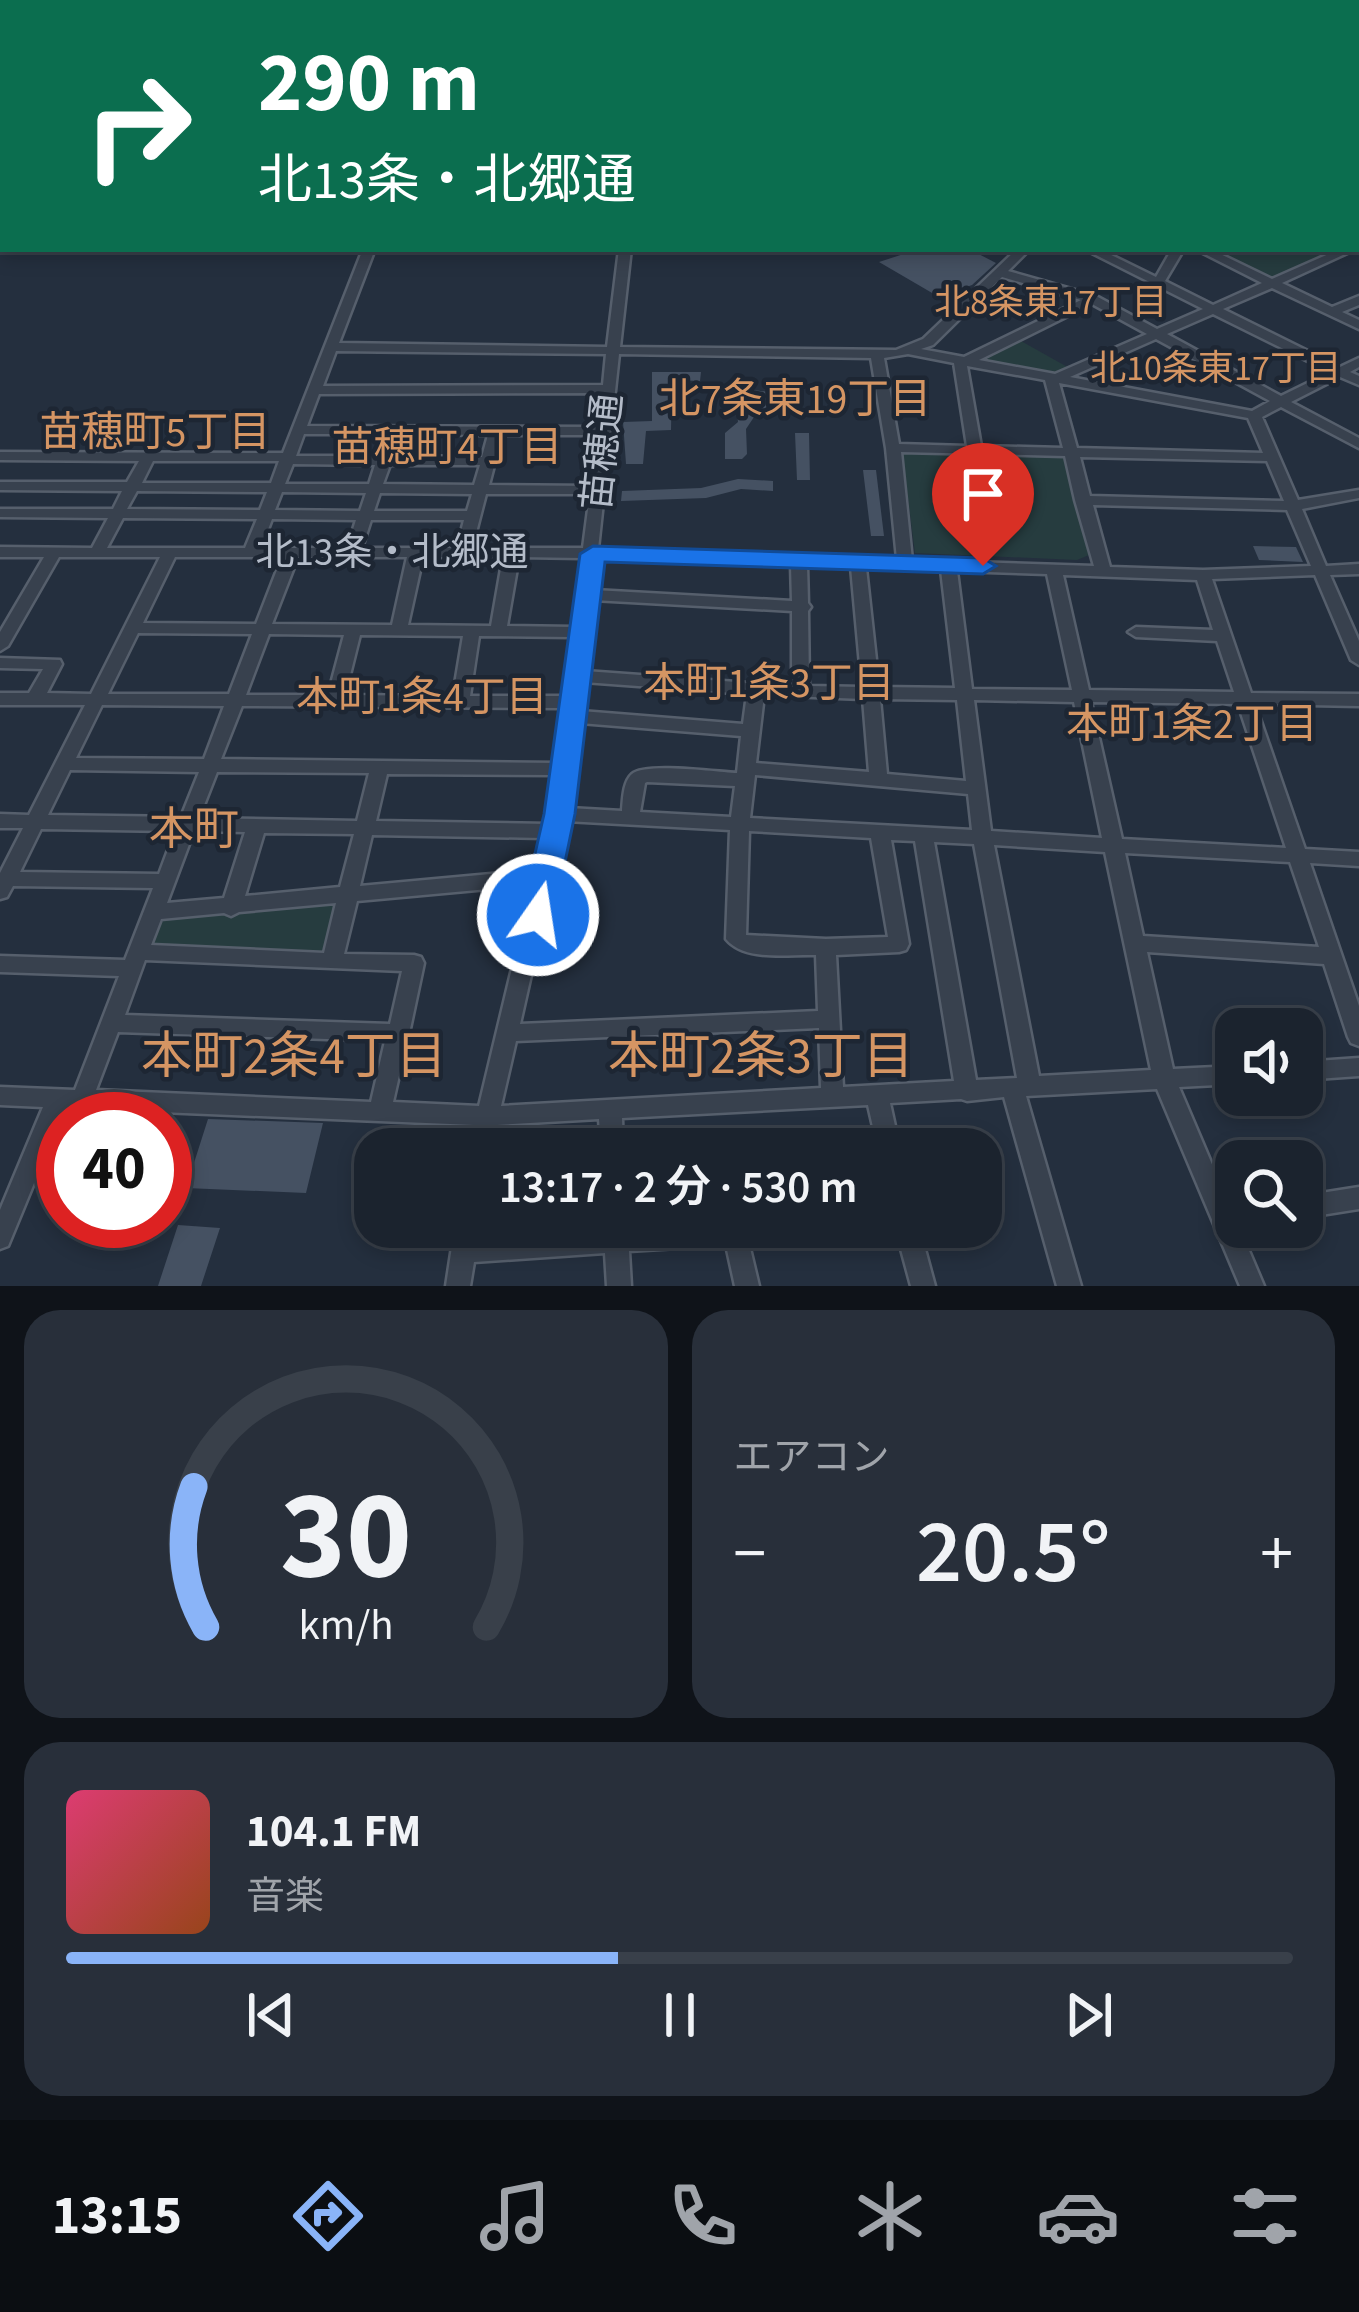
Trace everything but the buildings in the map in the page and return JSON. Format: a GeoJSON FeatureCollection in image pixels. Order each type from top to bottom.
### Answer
{"type":"FeatureCollection","features":[{"type":"Feature","properties":{"kind":"street"},"geometry":{"type":"LineString","coordinates":[[251,553],[368,252]]}},
{"type":"Feature","properties":{"kind":"street","name":"苗穂通"},"geometry":{"type":"LineString","coordinates":[[485,1128],[558,822],[593,554],[625,252]]}},
{"type":"Feature","properties":{"kind":"street"},"geometry":{"type":"LineString","coordinates":[[332,347],[877,356],[928,343],[1021,252]]}},
{"type":"Feature","properties":{"kind":"street"},"geometry":{"type":"LineString","coordinates":[[1099,252],[1359,381]]}},
{"type":"Feature","properties":{"kind":"street"},"geometry":{"type":"LineString","coordinates":[[1122,260],[1140,252]]}},
{"type":"Feature","properties":{"kind":"street"},"geometry":{"type":"LineString","coordinates":[[1160,279],[1176,252]]}},
{"type":"Feature","properties":{"kind":"street"},"geometry":{"type":"LineString","coordinates":[[1207,252],[1359,325]]}},
{"type":"Feature","properties":{"kind":"street"},"geometry":{"type":"LineString","coordinates":[[1052,380],[1343,252]]}},
{"type":"Feature","properties":{"kind":"street"},"geometry":{"type":"LineString","coordinates":[[1003,273],[1092,299],[1359,444]]}},
{"type":"Feature","properties":{"kind":"street"},"geometry":{"type":"LineString","coordinates":[[959,364],[1092,299]]}},
{"type":"Feature","properties":{"kind":"street"},"geometry":{"type":"LineString","coordinates":[[1333,312],[1359,300]]}},
{"type":"Feature","properties":{"kind":"street"},"geometry":{"type":"LineString","coordinates":[[910,351],[959,364],[1254,415],[1359,362]]}},
{"type":"Feature","properties":{"kind":"street"},"geometry":{"type":"LineString","coordinates":[[877,356],[893,448],[904,562]]}},
{"type":"Feature","properties":{"kind":"street"},"geometry":{"type":"LineString","coordinates":[[959,364],[975,450]]}},
{"type":"Feature","properties":{"kind":"street"},"geometry":{"type":"LineString","coordinates":[[1052,380],[1103,570]]}},
{"type":"Feature","properties":{"kind":"street"},"geometry":{"type":"LineString","coordinates":[[316,391],[608,389]]}},
{"type":"Feature","properties":{"kind":"street"},"geometry":{"type":"LineString","coordinates":[[1254,415],[1358,657]]}},
{"type":"Feature","properties":{"kind":"street"},"geometry":{"type":"LineString","coordinates":[[301,430],[604,431]]}},
{"type":"Feature","properties":{"kind":"street"},"geometry":{"type":"LineString","coordinates":[[353,552],[394,431]]}},
{"type":"Feature","properties":{"kind":"street"},"geometry":{"type":"LineString","coordinates":[[463,553],[496,431]]}},
{"type":"Feature","properties":{"kind":"street"},"geometry":{"type":"LineString","coordinates":[[893,448],[1273,457]]}},
{"type":"Feature","properties":{"kind":"street"},"geometry":{"type":"LineString","coordinates":[[0,456],[488,461]]}},
{"type":"Feature","properties":{"kind":"street"},"geometry":{"type":"LineString","coordinates":[[97,552],[148,457]]}},
{"type":"Feature","properties":{"kind":"street"},"geometry":{"type":"LineString","coordinates":[[0,486],[598,490]]}},
{"type":"Feature","properties":{"kind":"street"},"geometry":{"type":"LineString","coordinates":[[1082,500],[1292,506],[1359,494]]}},
{"type":"Feature","properties":{"kind":"street"},"geometry":{"type":"LineString","coordinates":[[0,513],[472,516]]}},
{"type":"Feature","properties":{"kind":"street","name":"北13条・北郷通"},"geometry":{"type":"LineString","coordinates":[[0,552],[593,554],[1203,574],[1322,574],[1359,569]]}},
{"type":"Feature","properties":{"kind":"street"},"geometry":{"type":"LineString","coordinates":[[2,641],[54,552]]}},
{"type":"Feature","properties":{"kind":"street"},"geometry":{"type":"LineString","coordinates":[[165,881],[3,886],[170,552]]}},
{"type":"Feature","properties":{"kind":"street"},"geometry":{"type":"LineString","coordinates":[[74,1092],[112,1024],[292,552]]}},
{"type":"Feature","properties":{"kind":"street"},"geometry":{"type":"LineString","coordinates":[[399,631],[416,553]]}},
{"type":"Feature","properties":{"kind":"street"},"geometry":{"type":"LineString","coordinates":[[498,632],[512,553]]}},
{"type":"Feature","properties":{"kind":"street"},"geometry":{"type":"LineString","coordinates":[[799,560],[801,692]]}},
{"type":"Feature","properties":{"kind":"street"},"geometry":{"type":"LineString","coordinates":[[858,562],[879,780]]}},
{"type":"Feature","properties":{"kind":"street"},"geometry":{"type":"LineString","coordinates":[[948,565],[983,840],[1022,1088],[1069,1286]]}},
{"type":"Feature","properties":{"kind":"street"},"geometry":{"type":"LineString","coordinates":[[1054,568],[1164,1079],[1215,1187]]}},
{"type":"Feature","properties":{"kind":"street"},"geometry":{"type":"LineString","coordinates":[[1203,574],[1359,1037]]}},
{"type":"Feature","properties":{"kind":"street"},"geometry":{"type":"LineString","coordinates":[[588,595],[803,607]]}},
{"type":"Feature","properties":{"kind":"street"},"geometry":{"type":"LineString","coordinates":[[131,628],[583,632]]}},
{"type":"Feature","properties":{"kind":"street"},"geometry":{"type":"LineString","coordinates":[[335,701],[353,631]]}},
{"type":"Feature","properties":{"kind":"street"},"geometry":{"type":"LineString","coordinates":[[460,702],[472,632]]}},
{"type":"Feature","properties":{"kind":"street"},"geometry":{"type":"LineString","coordinates":[[1136,632],[1225,636]]}},
{"type":"Feature","properties":{"kind":"street"},"geometry":{"type":"LineString","coordinates":[[0,663],[54,664],[35,699]]}},
{"type":"Feature","properties":{"kind":"street"},"geometry":{"type":"LineString","coordinates":[[577,676],[801,692],[1359,700]]}},
{"type":"Feature","properties":{"kind":"street"},"geometry":{"type":"LineString","coordinates":[[756,687],[740,822],[736,939],[746,946],[899,944],[880,832]]}},
{"type":"Feature","properties":{"kind":"street"},"geometry":{"type":"LineString","coordinates":[[0,699],[460,702],[573,709],[752,731]]}},
{"type":"Feature","properties":{"kind":"street"},"geometry":{"type":"LineString","coordinates":[[64,764],[565,769]]}},
{"type":"Feature","properties":{"kind":"street"},"geometry":{"type":"LineString","coordinates":[[332,962],[380,767]]}},
{"type":"Feature","properties":{"kind":"street"},"geometry":{"type":"LineString","coordinates":[[631,816],[636,780],[644,775],[745,774],[977,788]]}},
{"type":"Feature","properties":{"kind":"street"},"geometry":{"type":"LineString","coordinates":[[0,820],[365,830],[631,816],[1359,859]]}},
{"type":"Feature","properties":{"kind":"street"},"geometry":{"type":"LineString","coordinates":[[231,908],[256,828]]}},
{"type":"Feature","properties":{"kind":"street"},"geometry":{"type":"LineString","coordinates":[[924,836],[967,1092]]}},
{"type":"Feature","properties":{"kind":"street"},"geometry":{"type":"LineString","coordinates":[[154,911],[348,898],[548,876]]}},
{"type":"Feature","properties":{"kind":"street"},"geometry":{"type":"LineString","coordinates":[[1136,943],[1332,956]]}},
{"type":"Feature","properties":{"kind":"street"},"geometry":{"type":"LineString","coordinates":[[826,947],[832,1096]]}},
{"type":"Feature","properties":{"kind":"street"},"geometry":{"type":"LineString","coordinates":[[0,964],[135,960],[414,963],[380,1112]]}},
{"type":"Feature","properties":{"kind":"street"},"geometry":{"type":"LineString","coordinates":[[508,1034],[829,1019]]}},
{"type":"Feature","properties":{"kind":"street"},"geometry":{"type":"LineString","coordinates":[[112,1024],[401,1033]]}},
{"type":"Feature","properties":{"kind":"street"},"geometry":{"type":"LineString","coordinates":[[1323,1070],[1359,1067]]}},
{"type":"Feature","properties":{"kind":"street"},"geometry":{"type":"LineString","coordinates":[[192,1104],[488,1116],[1215,1076]]}},
{"type":"Feature","properties":{"kind":"street"},"geometry":{"type":"LineString","coordinates":[[876,1094],[884,1128]]}},
{"type":"Feature","properties":{"kind":"street"},"geometry":{"type":"LineString","coordinates":[[0,1096],[36,1098]]}},
{"type":"Feature","properties":{"kind":"street"},"geometry":{"type":"LineString","coordinates":[[610,1108],[611,1128]]}},
{"type":"Feature","properties":{"kind":"street"},"geometry":{"type":"LineString","coordinates":[[0,1238],[36,1167]]}},
{"type":"Feature","properties":{"kind":"street"},"geometry":{"type":"LineString","coordinates":[[1323,1204],[1359,1198]]}},
{"type":"Feature","properties":{"kind":"street"},"geometry":{"type":"LineString","coordinates":[[458,1286],[464,1248]]}},
{"type":"Feature","properties":{"kind":"street"},"geometry":{"type":"LineString","coordinates":[[617,1248],[619,1286]]}},
{"type":"Feature","properties":{"kind":"street"},"geometry":{"type":"LineString","coordinates":[[738,1248],[747,1286]]}},
{"type":"Feature","properties":{"kind":"street"},"geometry":{"type":"LineString","coordinates":[[913,1248],[923,1286]]}},
{"type":"Feature","properties":{"kind":"street"},"geometry":{"type":"LineString","coordinates":[[1240,1248],[1252,1286]]}},
{"type":"Feature","properties":{"kind":"green space"},"geometry":{"type":"Polygon","coordinates":[[[1213,252],[1335,252],[1274,280],[1213,252]]]}},
{"type":"Feature","properties":{"kind":"green space"},"geometry":{"type":"Polygon","coordinates":[[[1021,341],[1071,369],[1054,376],[980,361],[1021,341]]]}},
{"type":"Feature","properties":{"kind":"green space"},"geometry":{"type":"Polygon","coordinates":[[[902,451],[1066,456],[1089,555],[1077,560],[915,553],[902,451]]]}},
{"type":"Feature","properties":{"kind":"green space"},"geometry":{"type":"Polygon","coordinates":[[[335,904],[327,955],[148,950],[163,917],[335,904]]]}},
{"type":"Feature","properties":{"kind":"district","name":"北8条東17丁目"},"geometry":{"type":"Point","coordinates":[1051,302]}},
{"type":"Feature","properties":{"kind":"district","name":"北10条東17丁目"},"geometry":{"type":"Point","coordinates":[1216,368]}},
{"type":"Feature","properties":{"kind":"district","name":"北7条東19丁目"},"geometry":{"type":"Point","coordinates":[795,400]}},
{"type":"Feature","properties":{"kind":"district","name":"苗穂町5丁目"},"geometry":{"type":"Point","coordinates":[155,433]}},
{"type":"Feature","properties":{"kind":"district","name":"苗穂町4丁目"},"geometry":{"type":"Point","coordinates":[447,448]}},
{"type":"Feature","properties":{"kind":"district","name":"本町1条3丁目"},"geometry":{"type":"Point","coordinates":[769,684]}},
{"type":"Feature","properties":{"kind":"district","name":"本町1条4丁目"},"geometry":{"type":"Point","coordinates":[422,698]}},
{"type":"Feature","properties":{"kind":"district","name":"本町1条2丁目"},"geometry":{"type":"Point","coordinates":[1192,725]}},
{"type":"Feature","properties":{"kind":"district","name":"本町"},"geometry":{"type":"Point","coordinates":[194,830]}},
{"type":"Feature","properties":{"kind":"district","name":"本町2条4丁目"},"geometry":{"type":"Point","coordinates":[294,1057]}},
{"type":"Feature","properties":{"kind":"district","name":"本町2条3丁目"},"geometry":{"type":"Point","coordinates":[761,1057]}},
{"type":"Feature","properties":{"kind":"route"},"geometry":{"type":"LineString","coordinates":[[538,915],[560,814],[593,554],[983,566]]}}]}
